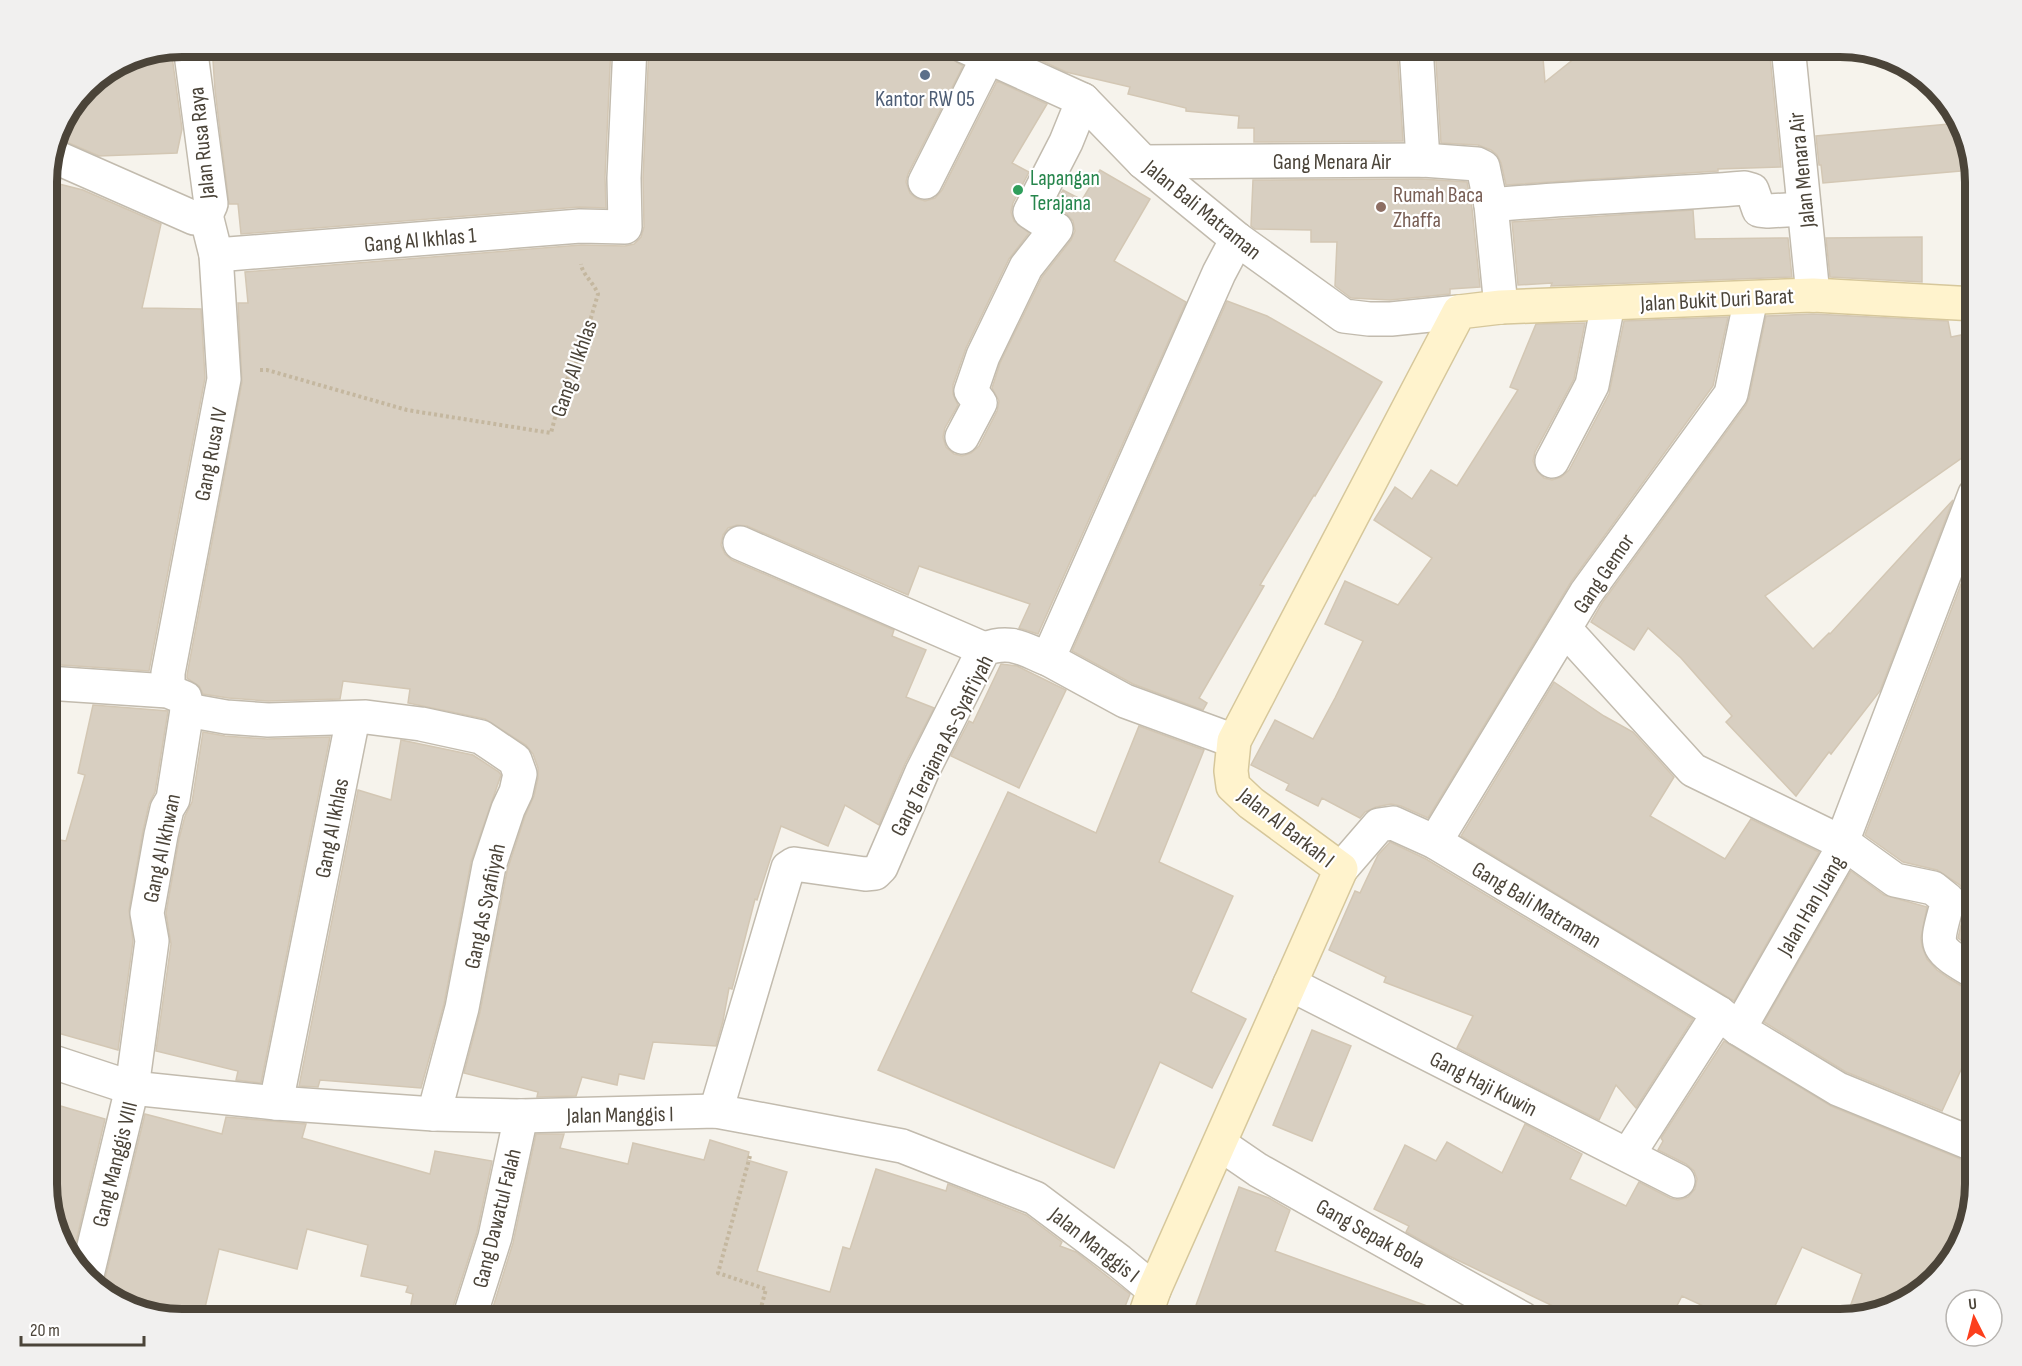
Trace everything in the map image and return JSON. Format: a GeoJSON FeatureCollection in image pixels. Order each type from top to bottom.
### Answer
{"type":"FeatureCollection","features":[{"type":"Feature","properties":{"kind":"street","name":"Jalan Rusa Raya"},"geometry":{"type":"LineString","coordinates":[[59,158],[194,218],[207,215],[211,204],[187,57]]}},
{"type":"Feature","properties":{"kind":"street","name":"Gang Al Ikhlas 1"},"geometry":{"type":"LineString","coordinates":[[216,255],[580,226],[626,227],[624,178],[630,57]]}},
{"type":"Feature","properties":{"kind":"street"},"geometry":{"type":"LineString","coordinates":[[925,182],[974,57]]}},
{"type":"Feature","properties":{"kind":"street","name":"Jalan Bali Matraman"},"geometry":{"type":"LineString","coordinates":[[987,57],[1083,100],[1143,162],[1237,239],[1344,316],[1391,319],[1460,312]]}},
{"type":"Feature","properties":{"kind":"street"},"geometry":{"type":"LineString","coordinates":[[1417,57],[1423,160]]}},
{"type":"Feature","properties":{"kind":"street","name":"Jalan Menara Air"},"geometry":{"type":"LineString","coordinates":[[1789,57],[1813,295]]}},
{"type":"Feature","properties":{"kind":"street"},"geometry":{"type":"LineString","coordinates":[[962,437],[980,403],[971,391],[983,356],[1026,267],[1056,229],[1030,212],[1066,142],[1083,100]]}},
{"type":"Feature","properties":{"kind":"street","name":"Gang Menara Air"},"geometry":{"type":"LineString","coordinates":[[1143,162],[1423,160],[1478,164],[1483,167],[1491,205],[1502,307]]}},
{"type":"Feature","properties":{"kind":"street"},"geometry":{"type":"LineString","coordinates":[[1491,205],[1745,188],[1752,190],[1759,210],[1804,209]]}},
{"type":"Feature","properties":{"kind":"street","name":"Gang Rusa IV"},"geometry":{"type":"LineString","coordinates":[[178,700],[168,673],[224,379],[216,255],[207,215]]}},
{"type":"Feature","properties":{"kind":"street"},"geometry":{"type":"LineString","coordinates":[[1048,659],[1219,273],[1237,239]]}},
{"type":"Feature","properties":{"kind":"street","name":"Jalan Bukit Duri Barat"},"geometry":{"type":"LineString","coordinates":[[1460,312],[1502,307],[1813,295],[1965,303]]}},
{"type":"Feature","properties":{"kind":"street","name":"Gang Gemor"},"geometry":{"type":"LineString","coordinates":[[1435,842],[1586,593],[1731,394],[1751,298]]}},
{"type":"Feature","properties":{"kind":"street"},"geometry":{"type":"LineString","coordinates":[[1552,461],[1592,385],[1608,304]]}},
{"type":"Feature","properties":{"kind":"street","name":"Jalan Al Barkah I"},"geometry":{"type":"LineString","coordinates":[[1149,1305],[1341,869],[1251,803],[1233,786],[1234,741],[1460,312]]}},
{"type":"Feature","properties":{"kind":"street","name":"Jalan Han Juang"},"geometry":{"type":"LineString","coordinates":[[1628,1155],[1729,1021],[1845,844],[1845,834],[1965,523]]}},
{"type":"Feature","properties":{"kind":"street"},"geometry":{"type":"LineString","coordinates":[[740,543],[984,649]]}},
{"type":"Feature","properties":{"kind":"street"},"geometry":{"type":"LineString","coordinates":[[1565,630],[1693,770],[1845,844],[1896,880],[1934,888],[1948,900],[1938,940],[1941,949],[1965,965]]}},
{"type":"Feature","properties":{"kind":"street","name":"Gang Terajana As-Syafi'iyah"},"geometry":{"type":"LineString","coordinates":[[716,1111],[788,868],[794,864],[865,874],[875,873],[881,867],[922,772],[984,649],[1008,643],[1048,659],[1125,701],[1234,741]]}},
{"type":"Feature","properties":{"kind":"street"},"geometry":{"type":"LineString","coordinates":[[57,684],[178,700],[226,717],[268,720],[353,718]]}},
{"type":"Feature","properties":{"kind":"street","name":"Gang Al Ikhwan"},"geometry":{"type":"LineString","coordinates":[[132,1088],[152,941],[147,913],[161,835],[167,809],[173,799],[178,700]]}},
{"type":"Feature","properties":{"kind":"street","name":"Gang As Syafiiyah"},"geometry":{"type":"LineString","coordinates":[[353,718],[366,717],[421,724],[481,737],[515,760],[520,774],[516,792],[508,808],[489,866],[462,1008],[434,1114]]}},
{"type":"Feature","properties":{"kind":"street","name":"Gang Al Ikhlas"},"geometry":{"type":"LineString","coordinates":[[276,1103],[353,718]]}},
{"type":"Feature","properties":{"kind":"street","name":"Gang Bali Matraman"},"geometry":{"type":"LineString","coordinates":[[1341,869],[1379,825],[1393,823],[1435,842],[1729,1021]]}},
{"type":"Feature","properties":{"kind":"street","name":"Gang Haji Kuwin"},"geometry":{"type":"LineString","coordinates":[[1290,984],[1678,1181]]}},
{"type":"Feature","properties":{"kind":"street"},"geometry":{"type":"LineString","coordinates":[[1729,1021],[1838,1089],[1965,1141]]}},
{"type":"Feature","properties":{"kind":"street","name":"Jalan Manggis I"},"geometry":{"type":"LineString","coordinates":[[57,1063],[132,1088],[276,1103],[434,1114],[521,1116],[716,1111],[902,1146],[1035,1198],[1119,1260],[1149,1305]]}},
{"type":"Feature","properties":{"kind":"street","name":"Gang Manggis VIII"},"geometry":{"type":"LineString","coordinates":[[89,1267],[132,1088]]}},
{"type":"Feature","properties":{"kind":"street","name":"Gang Dawatul Falah"},"geometry":{"type":"LineString","coordinates":[[472,1309],[495,1237],[521,1116]]}},
{"type":"Feature","properties":{"kind":"street","name":"Gang Sepak Bola"},"geometry":{"type":"LineString","coordinates":[[1220,1143],[1258,1170],[1504,1309]]}},
{"type":"Feature","properties":{"kind":"path","name":"Gang Al Ikhlas"},"geometry":{"type":"LineString","coordinates":[[223,370],[267,370],[407,410],[551,433],[563,387],[580,355],[598,294],[595,285],[581,269],[580,226]]}},
{"type":"Feature","properties":{"kind":"path"},"geometry":{"type":"LineString","coordinates":[[760,1120],[718,1273],[766,1289],[761,1309]]}},
{"type":"Feature","properties":{"kind":"building"},"geometry":{"type":"Polygon","coordinates":[[[172,57],[182,129],[177,153],[99,156],[64,141],[78,113],[94,94],[113,78],[142,64],[172,57]]]}},
{"type":"Feature","properties":{"kind":"building"},"geometry":{"type":"Polygon","coordinates":[[[213,57],[610,57],[605,177],[606,208],[579,207],[241,234],[238,204],[229,204],[213,57]]]}},
{"type":"Feature","properties":{"kind":"building"},"geometry":{"type":"Polygon","coordinates":[[[648,57],[949,57],[963,66],[906,182],[910,193],[925,201],[935,198],[942,190],[997,81],[1047,104],[1012,163],[1029,172],[1013,203],[1011,212],[1014,221],[1029,233],[1009,259],[966,348],[953,385],[953,394],[958,405],[945,428],[943,437],[946,447],[954,454],[962,456],[971,453],[979,446],[997,411],[999,401],[992,388],[1000,363],[1042,277],[1071,240],[1075,231],[1073,221],[1066,213],[1054,206],[1063,190],[1082,200],[1100,170],[1150,199],[1114,261],[1186,302],[1038,634],[1019,628],[1030,604],[919,566],[908,595],[747,526],[737,525],[728,528],[723,535],[721,545],[725,554],[732,560],[894,630],[892,636],[926,650],[906,697],[934,708],[905,764],[879,825],[845,805],[828,846],[781,826],[757,900],[755,899],[732,989],[729,988],[716,1046],[653,1042],[644,1079],[619,1074],[617,1085],[582,1077],[576,1096],[537,1097],[538,1092],[464,1073],[480,1012],[507,871],[534,796],[538,778],[538,768],[533,754],[526,745],[485,719],[408,703],[410,689],[343,681],[340,699],[268,701],[203,694],[199,686],[187,678],[187,675],[242,382],[238,303],[248,303],[245,272],[581,245],[625,246],[634,244],[641,237],[644,227],[643,178],[648,57]]]}},
{"type":"Feature","properties":{"kind":"building"},"geometry":{"type":"Polygon","coordinates":[[[1034,57],[1398,57],[1403,141],[1254,142],[1254,128],[1238,128],[1239,116],[1186,111],[1186,108],[1128,94],[1130,87],[1066,72],[1034,57]]]}},
{"type":"Feature","properties":{"kind":"building"},"geometry":{"type":"Polygon","coordinates":[[[1436,57],[1543,57],[1545,82],[1576,57],[1770,57],[1781,167],[1718,169],[1718,171],[1506,185],[1501,163],[1491,150],[1478,145],[1441,143],[1436,57]]]}},
{"type":"Feature","properties":{"kind":"building"},"geometry":{"type":"Polygon","coordinates":[[[1950,124],[1961,150],[1964,171],[1823,183],[1816,136],[1950,124]]]}},
{"type":"Feature","properties":{"kind":"building"},"geometry":{"type":"Polygon","coordinates":[[[1422,179],[1467,182],[1480,287],[1450,289],[1450,294],[1390,300],[1351,298],[1335,286],[1337,242],[1311,242],[1311,230],[1255,229],[1251,226],[1253,180],[1422,179]]]}},
{"type":"Feature","properties":{"kind":"building"},"geometry":{"type":"Polygon","coordinates":[[[57,184],[83,190],[161,224],[142,308],[201,309],[205,378],[149,671],[57,665],[57,184]]]}},
{"type":"Feature","properties":{"kind":"building"},"geometry":{"type":"Polygon","coordinates":[[[1693,210],[1695,239],[1788,238],[1792,277],[1551,286],[1552,283],[1518,285],[1512,222],[1693,210]]]}},
{"type":"Feature","properties":{"kind":"building"},"geometry":{"type":"Polygon","coordinates":[[[1922,237],[1922,282],[1830,277],[1826,238],[1922,237]]]}},
{"type":"Feature","properties":{"kind":"building"},"geometry":{"type":"Polygon","coordinates":[[[1227,301],[1267,316],[1382,382],[1260,585],[1264,586],[1199,698],[1207,703],[1203,710],[1133,684],[1072,651],[1227,301]]]}},
{"type":"Feature","properties":{"kind":"building"},"geometry":{"type":"Polygon","coordinates":[[[1813,314],[1948,321],[1951,337],[1965,334],[1965,456],[1765,596],[1813,649],[1830,634],[1953,500],[1880,691],[1796,796],[1726,722],[1732,716],[1681,658],[1648,628],[1634,650],[1591,622],[1602,603],[1746,405],[1766,316],[1813,314]]]}},
{"type":"Feature","properties":{"kind":"building"},"geometry":{"type":"Polygon","coordinates":[[[1728,317],[1713,386],[1571,582],[1428,818],[1391,804],[1376,807],[1365,812],[1360,818],[1322,798],[1318,806],[1286,790],[1289,784],[1251,765],[1275,720],[1313,739],[1335,698],[1363,641],[1325,624],[1345,581],[1398,605],[1432,558],[1374,520],[1395,487],[1412,499],[1431,470],[1457,486],[1518,390],[1510,387],[1536,324],[1585,323],[1574,379],[1535,452],[1533,461],[1537,471],[1544,478],[1552,480],[1561,477],[1569,470],[1609,394],[1624,321],[1728,317]]]}},
{"type":"Feature","properties":{"kind":"building"},"geometry":{"type":"Polygon","coordinates":[[[1965,574],[1965,892],[1960,885],[1937,870],[1903,862],[1865,835],[1965,574]]]}},
{"type":"Feature","properties":{"kind":"building"},"geometry":{"type":"Polygon","coordinates":[[[1001,664],[1017,666],[1066,690],[1019,788],[951,756],[969,721],[973,723],[1001,664]]]}},
{"type":"Feature","properties":{"kind":"building"},"geometry":{"type":"Polygon","coordinates":[[[1554,682],[1604,716],[1633,732],[1674,777],[1650,816],[1725,859],[1751,819],[1819,852],[1734,1001],[1461,836],[1554,682]]]}},
{"type":"Feature","properties":{"kind":"building"},"geometry":{"type":"Polygon","coordinates":[[[93,705],[168,711],[155,792],[149,804],[143,831],[129,910],[133,941],[118,1050],[57,1033],[57,840],[66,841],[85,775],[78,773],[93,705]]]}},
{"type":"Feature","properties":{"kind":"building"},"geometry":{"type":"Polygon","coordinates":[[[1139,726],[1204,750],[1159,862],[1233,896],[1191,992],[1246,1019],[1212,1088],[1160,1062],[1114,1168],[878,1070],[1008,792],[1096,833],[1139,726]]]}},
{"type":"Feature","properties":{"kind":"building"},"geometry":{"type":"Polygon","coordinates":[[[203,732],[267,739],[330,737],[261,1083],[236,1080],[238,1071],[156,1051],[171,944],[166,913],[179,839],[185,816],[192,802],[203,732]]]}},
{"type":"Feature","properties":{"kind":"building"},"geometry":{"type":"Polygon","coordinates":[[[401,740],[473,755],[501,775],[471,862],[444,1004],[421,1088],[320,1080],[318,1087],[299,1086],[358,790],[391,800],[401,740]]]}},
{"type":"Feature","properties":{"kind":"building"},"geometry":{"type":"Polygon","coordinates":[[[1390,842],[1426,859],[1693,1019],[1636,1108],[1616,1085],[1599,1120],[1457,1048],[1473,1016],[1384,982],[1386,977],[1329,950],[1355,891],[1360,893],[1378,855],[1390,842]]]}},
{"type":"Feature","properties":{"kind":"building"},"geometry":{"type":"Polygon","coordinates":[[[1851,871],[1884,895],[1927,907],[1921,938],[1927,959],[1937,970],[1965,988],[1965,1061],[1942,1111],[1846,1072],[1764,1022],[1851,871]]]}},
{"type":"Feature","properties":{"kind":"building"},"geometry":{"type":"Polygon","coordinates":[[[1965,908],[1965,943],[1958,938],[1965,908]]]}},
{"type":"Feature","properties":{"kind":"building"},"geometry":{"type":"Polygon","coordinates":[[[1312,1030],[1351,1046],[1312,1141],[1273,1125],[1312,1030]]]}},
{"type":"Feature","properties":{"kind":"building"},"geometry":{"type":"Polygon","coordinates":[[[1724,1041],[1831,1106],[1965,1161],[1964,1200],[1961,1216],[1944,1253],[1928,1272],[1902,1292],[1872,1305],[1849,1308],[1862,1274],[1802,1247],[1774,1309],[1710,1309],[1682,1296],[1675,1309],[1559,1309],[1449,1256],[1406,1232],[1409,1226],[1374,1209],[1405,1145],[1436,1161],[1447,1142],[1502,1173],[1525,1124],[1582,1154],[1570,1179],[1626,1206],[1639,1182],[1670,1198],[1678,1200],[1688,1197],[1695,1189],[1697,1179],[1694,1171],[1686,1164],[1658,1150],[1663,1141],[1661,1138],[1724,1041]]]}},
{"type":"Feature","properties":{"kind":"building"},"geometry":{"type":"Polygon","coordinates":[[[57,1105],[105,1119],[75,1247],[61,1216],[57,1192],[57,1105]]]}},
{"type":"Feature","properties":{"kind":"building"},"geometry":{"type":"Polygon","coordinates":[[[145,1114],[222,1134],[226,1117],[306,1124],[302,1138],[430,1174],[435,1151],[492,1161],[477,1232],[452,1309],[410,1309],[413,1294],[406,1292],[408,1286],[361,1276],[368,1245],[307,1229],[297,1269],[219,1249],[205,1309],[166,1308],[150,1305],[113,1288],[104,1281],[145,1114]]]}},
{"type":"Feature","properties":{"kind":"building"},"geometry":{"type":"Polygon","coordinates":[[[536,1134],[564,1134],[560,1148],[628,1164],[633,1143],[704,1160],[710,1140],[749,1152],[747,1160],[787,1172],[757,1271],[830,1292],[843,1247],[850,1249],[876,1169],[946,1191],[948,1184],[1026,1215],[1062,1242],[1060,1246],[1076,1252],[1130,1294],[1124,1309],[492,1309],[513,1243],[536,1134]]]}},
{"type":"Feature","properties":{"kind":"building"},"geometry":{"type":"Polygon","coordinates":[[[1239,1187],[1269,1198],[1290,1210],[1275,1251],[1435,1309],[1195,1309],[1239,1187]]]}},
{"type":"Feature","properties":{"kind":"place","name":"Kantor RW 05"},"geometry":{"type":"Point","coordinates":[925,75]}},
{"type":"Feature","properties":{"kind":"place","name":"Lapangan Terajana"},"geometry":{"type":"Point","coordinates":[1018,190]}},
{"type":"Feature","properties":{"kind":"place","name":"Rumah Baca Zhaffa"},"geometry":{"type":"Point","coordinates":[1381,207]}}]}
